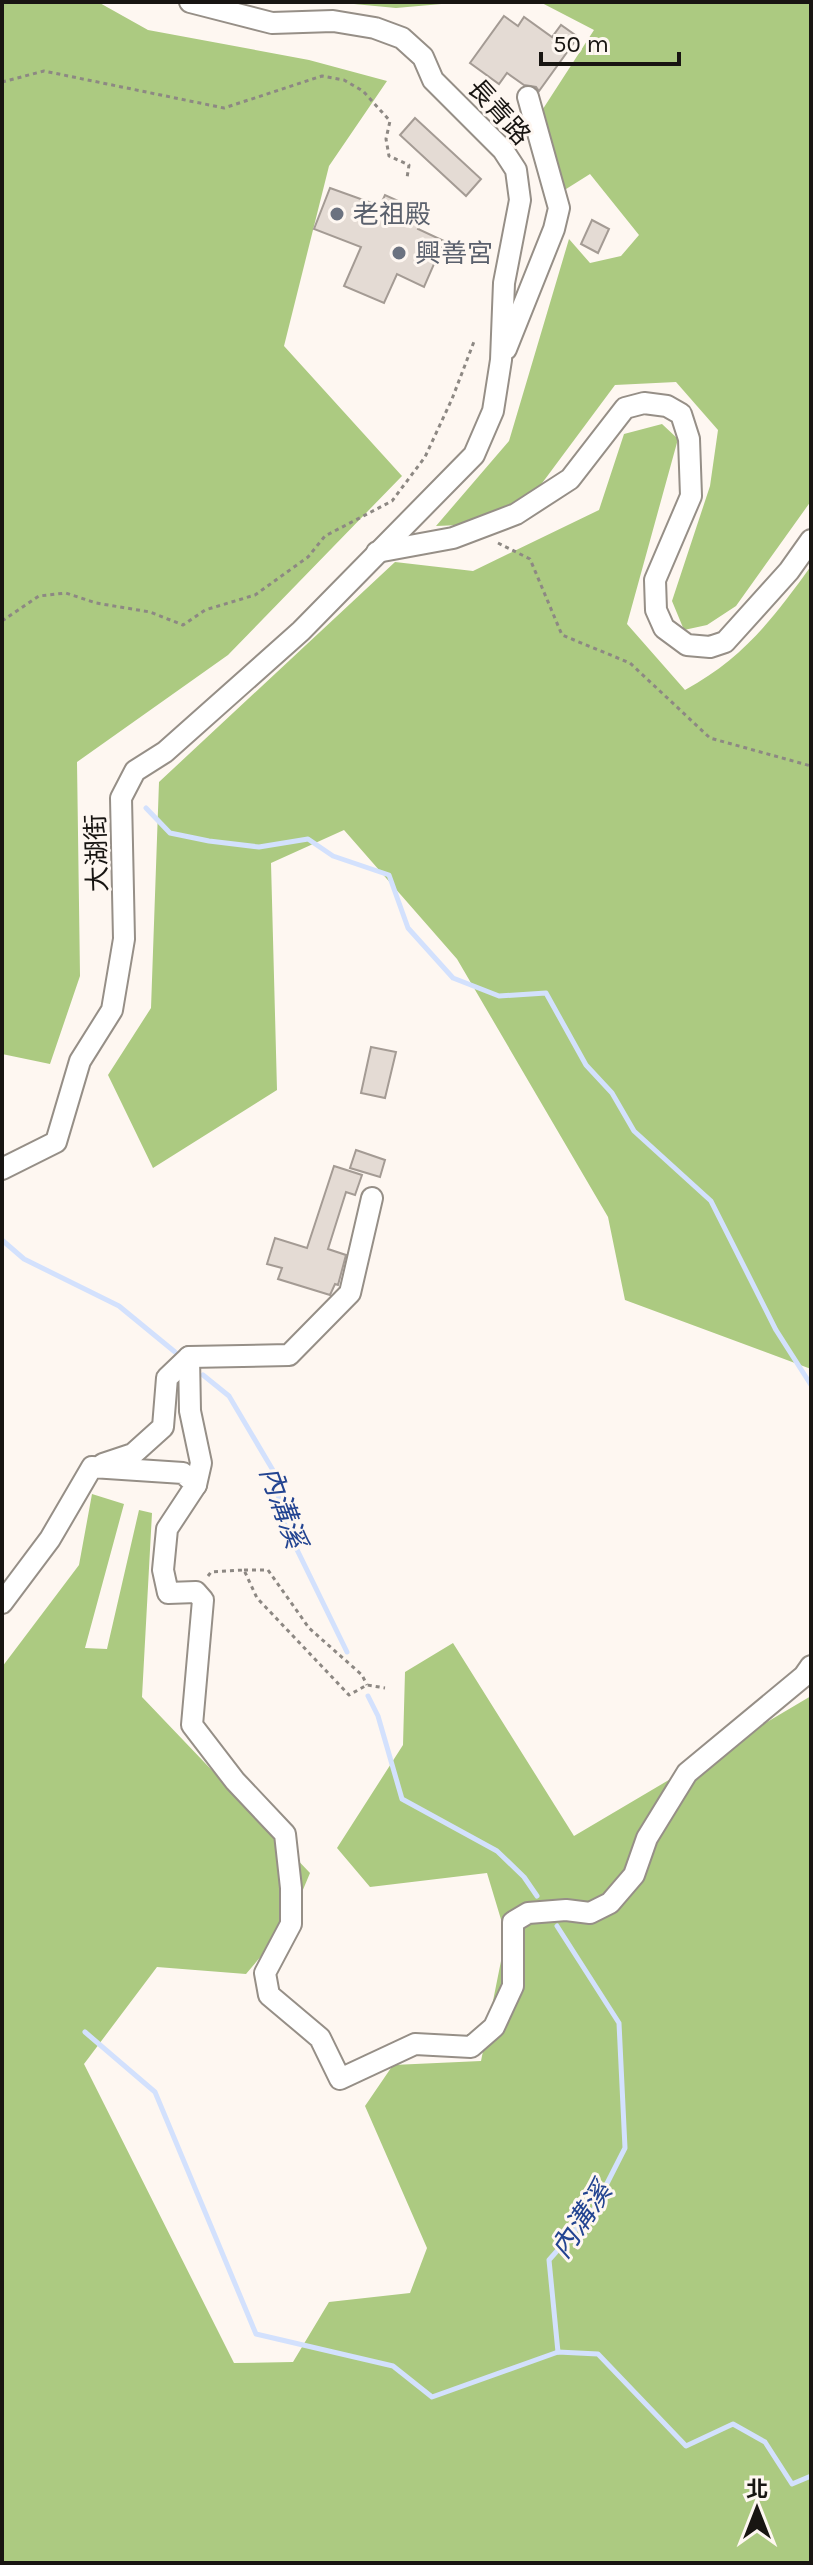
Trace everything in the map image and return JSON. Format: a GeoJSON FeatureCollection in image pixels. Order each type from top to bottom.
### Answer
{"type":"FeatureCollection","features":[{"type":"Feature","properties":{"kind":"street","name":"長青路"},"geometry":{"type":"LineString","coordinates":[[190,2],[272,23],[333,21],[375,28],[402,38],[423,57],[433,80],[503,150],[516,170],[520,200],[504,283],[501,360],[493,411],[474,455],[377,552]]}},
{"type":"Feature","properties":{"kind":"street"},"geometry":{"type":"LineString","coordinates":[[501,360],[554,229],[559,208],[528,97]]}},
{"type":"Feature","properties":{"kind":"street"},"geometry":{"type":"LineString","coordinates":[[377,552],[453,538],[516,514],[570,479],[625,408],[644,403],[667,406],[681,414],[689,439],[691,496],[655,580],[656,610],[664,628],[687,645],[710,647],[725,642],[789,571],[811,540]]}},
{"type":"Feature","properties":{"kind":"street","name":"大湖街"},"geometry":{"type":"LineString","coordinates":[[2,1169],[56,1142],[80,1061],[112,1010],[124,939],[121,798],[135,771],[165,752],[301,631],[377,552]]}},
{"type":"Feature","properties":{"kind":"street"},"geometry":{"type":"LineString","coordinates":[[2,1603],[50,1539],[92,1467],[133,1454],[163,1427],[167,1378],[189,1357],[289,1355],[350,1293],[372,1198]]}},
{"type":"Feature","properties":{"kind":"street"},"geometry":{"type":"LineString","coordinates":[[189,1357],[190,1411],[201,1463],[196,1485],[167,1529],[163,1570],[168,1593],[196,1592],[203,1600],[192,1725],[235,1781],[285,1834],[291,1924],[265,1973],[269,1995],[320,2038],[340,2079],[415,2044],[471,2047],[494,2027],[513,1986],[513,1922],[528,1913],[566,1910],[590,1913],[610,1903],[634,1875],[647,1838],[687,1773],[804,1676],[811,1666]]}},
{"type":"Feature","properties":{"kind":"street"},"geometry":{"type":"LineString","coordinates":[[92,1467],[183,1473],[196,1485]]}},
{"type":"Feature","properties":{"kind":"path"},"geometry":{"type":"LineString","coordinates":[[2,82],[44,71],[224,108],[322,76],[344,80],[363,91],[390,121],[386,139],[389,156],[409,165],[407,178]]}},
{"type":"Feature","properties":{"kind":"path"},"geometry":{"type":"LineString","coordinates":[[2,621],[39,596],[66,593],[96,603],[150,612],[183,625],[205,610],[255,595],[308,557],[325,536],[392,501],[425,457],[475,339]]}},
{"type":"Feature","properties":{"kind":"path"},"geometry":{"type":"LineString","coordinates":[[473,531],[530,559],[562,635],[630,663],[710,738],[811,766]]}},
{"type":"Feature","properties":{"kind":"path"},"geometry":{"type":"LineString","coordinates":[[244,1570],[257,1598],[349,1695],[367,1685],[385,1688]]}},
{"type":"Feature","properties":{"kind":"path"},"geometry":{"type":"LineString","coordinates":[[196,1592],[211,1572],[268,1570],[309,1628],[362,1675],[367,1685]]}},
{"type":"Feature","properties":{"kind":"green space"},"geometry":{"type":"Polygon","coordinates":[[[2,2],[98,2],[148,30],[309,60],[387,81],[329,166],[284,346],[402,476],[228,655],[77,762],[80,976],[50,1064],[2,1054],[2,2]]]}},
{"type":"Feature","properties":{"kind":"green space"},"geometry":{"type":"Polygon","coordinates":[[[333,2],[464,2],[396,8],[333,2]]]}},
{"type":"Feature","properties":{"kind":"green space"},"geometry":{"type":"Polygon","coordinates":[[[540,2],[811,2],[811,501],[736,606],[707,625],[684,630],[672,601],[710,486],[718,430],[676,382],[615,385],[534,494],[460,525],[436,526],[509,441],[569,239],[590,263],[621,256],[639,235],[590,174],[547,201],[528,132],[594,30],[540,2]]]}},
{"type":"Feature","properties":{"kind":"green space"},"geometry":{"type":"Polygon","coordinates":[[[662,424],[678,439],[627,624],[685,690],[724,665],[756,636],[811,566],[811,1369],[625,1300],[608,1217],[457,959],[344,830],[271,863],[277,1090],[153,1168],[108,1075],[151,1008],[159,782],[395,562],[473,571],[599,510],[624,434],[662,424]]]}},
{"type":"Feature","properties":{"kind":"green space"},"geometry":{"type":"Polygon","coordinates":[[[92,1494],[124,1504],[85,1648],[107,1649],[139,1510],[152,1513],[142,1697],[310,1873],[289,1923],[246,1974],[157,1967],[84,2064],[234,2363],[293,2362],[329,2302],[410,2293],[427,2248],[365,2106],[393,2065],[481,2061],[506,1936],[487,1873],[370,1887],[337,1848],[403,1745],[405,1672],[453,1643],[574,1836],[811,1696],[811,2563],[2,2563],[2,1667],[79,1565],[92,1494]]]}},
{"type":"Feature","properties":{"kind":"building"},"geometry":{"type":"Polygon","coordinates":[[[504,16],[518,26],[524,17],[552,37],[561,25],[578,37],[539,91],[507,73],[499,84],[470,63],[504,16]]]}},
{"type":"Feature","properties":{"kind":"building"},"geometry":{"type":"Polygon","coordinates":[[[415,118],[481,179],[466,196],[400,135],[415,118]]]}},
{"type":"Feature","properties":{"kind":"building","name":"興善宮"},"geometry":{"type":"Polygon","coordinates":[[[330,188],[380,206],[385,195],[425,213],[418,229],[444,241],[424,287],[397,274],[384,303],[344,286],[361,247],[314,229],[330,188]]]}},
{"type":"Feature","properties":{"kind":"building"},"geometry":{"type":"Polygon","coordinates":[[[592,220],[609,229],[598,253],[581,244],[592,220]]]}},
{"type":"Feature","properties":{"kind":"building"},"geometry":{"type":"Polygon","coordinates":[[[371,1047],[396,1052],[385,1098],[361,1093],[371,1047]]]}},
{"type":"Feature","properties":{"kind":"building"},"geometry":{"type":"Polygon","coordinates":[[[356,1150],[385,1160],[380,1177],[350,1168],[356,1150]]]}},
{"type":"Feature","properties":{"kind":"building"},"geometry":{"type":"Polygon","coordinates":[[[334,1166],[362,1175],[355,1195],[346,1192],[328,1249],[346,1255],[338,1285],[335,1284],[330,1295],[278,1279],[282,1268],[267,1264],[275,1238],[307,1248],[334,1166]]]}},
{"type":"Feature","properties":{"kind":"waterway"},"geometry":{"type":"LineString","coordinates":[[146,808],[170,833],[259,847],[308,839],[333,856],[389,875],[408,928],[453,978],[499,996],[546,993],[586,1065],[612,1093],[634,1131],[711,1201],[776,1330],[811,1385]]}},
{"type":"Feature","properties":{"kind":"waterway","name":"內溝溪"},"geometry":{"type":"LineString","coordinates":[[2,1240],[24,1259],[119,1306],[175,1352]]}},
{"type":"Feature","properties":{"kind":"waterway","name":"內溝溪"},"geometry":{"type":"LineString","coordinates":[[203,1375],[229,1396],[274,1472],[283,1521],[347,1652]]}},
{"type":"Feature","properties":{"kind":"waterway","name":"內溝溪"},"geometry":{"type":"LineString","coordinates":[[368,1696],[378,1716],[402,1799],[497,1851],[524,1877],[537,1896]]}},
{"type":"Feature","properties":{"kind":"waterway","name":"內溝溪"},"geometry":{"type":"LineString","coordinates":[[557,1926],[619,2023],[625,2148],[594,2209],[549,2260],[558,2352]]}},
{"type":"Feature","properties":{"kind":"waterway"},"geometry":{"type":"LineString","coordinates":[[85,2032],[155,2092],[256,2334],[393,2366],[432,2397],[558,2352],[598,2354],[686,2446],[733,2424],[765,2442],[792,2484],[811,2476]]}},
{"type":"Feature","properties":{"kind":"place","name":"老祖殿"},"geometry":{"type":"Point","coordinates":[337,214]}},
{"type":"Feature","properties":{"kind":"place","name":"興善宮"},"geometry":{"type":"Point","coordinates":[399,253]}}]}
